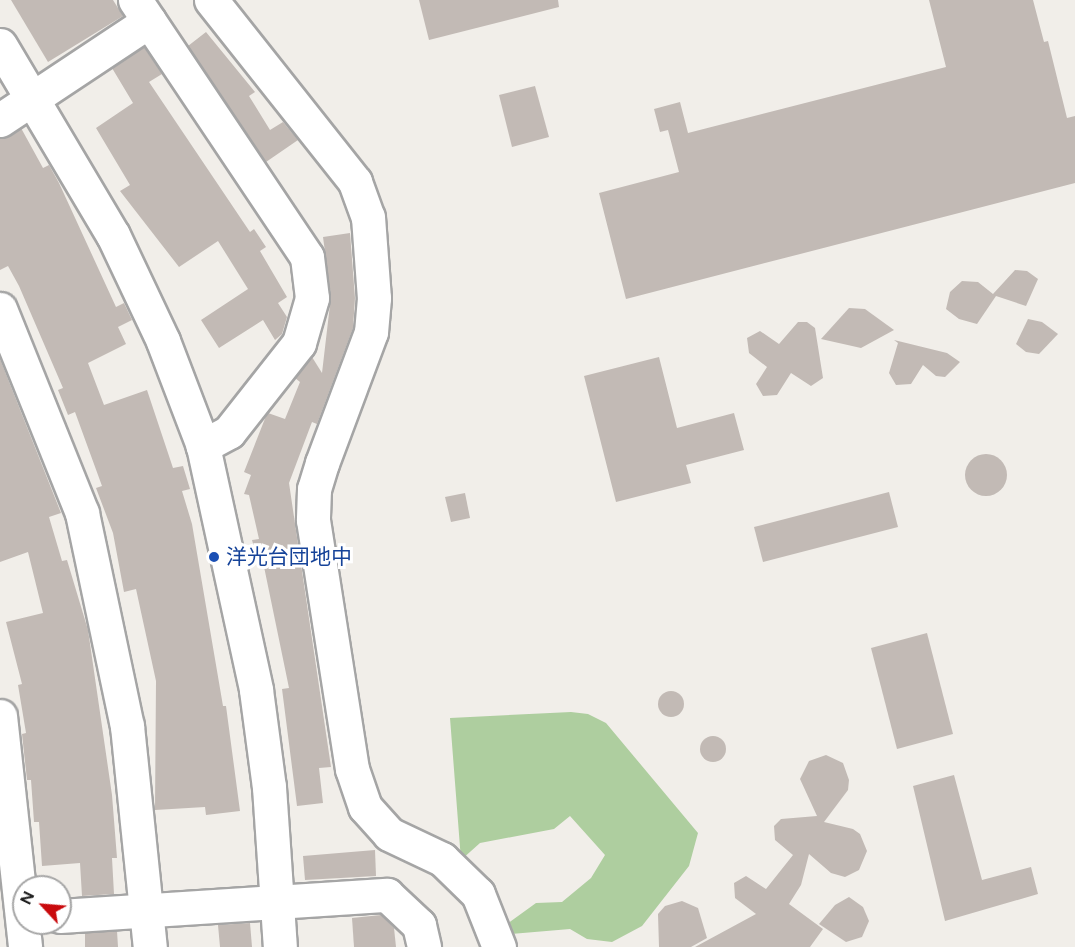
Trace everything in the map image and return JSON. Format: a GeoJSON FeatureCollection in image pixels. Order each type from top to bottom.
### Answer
{"type":"FeatureCollection","features":[{"type":"Feature","properties":{"kind":"street"},"geometry":{"type":"LineString","coordinates":[[211,0],[355,182],[368,217],[374,298],[371,332],[322,463],[314,489],[312,520],[352,769],[365,807],[389,834],[442,859],[478,894],[500,947]]}},
{"type":"Feature","properties":{"kind":"street"},"geometry":{"type":"LineString","coordinates":[[0,120],[34,100],[142,11],[307,257],[312,298],[299,343],[229,432],[203,447]]}},
{"type":"Feature","properties":{"kind":"street"},"geometry":{"type":"LineString","coordinates":[[0,45],[113,235],[163,341],[203,447],[256,690],[269,787],[280,947]]}},
{"type":"Feature","properties":{"kind":"street"},"geometry":{"type":"LineString","coordinates":[[0,309],[82,513],[127,726],[148,910],[150,947]]}},
{"type":"Feature","properties":{"kind":"street"},"geometry":{"type":"LineString","coordinates":[[0,716],[14,875]]}},
{"type":"Feature","properties":{"kind":"street"},"geometry":{"type":"LineString","coordinates":[[72,915],[278,905],[387,895],[419,925],[424,947]]}},
{"type":"Feature","properties":{"kind":"green space"},"geometry":{"type":"Polygon","coordinates":[[[571,712],[588,714],[606,723],[698,833],[689,866],[642,926],[612,942],[587,939],[570,929],[511,934],[504,926],[536,903],[562,902],[591,878],[605,855],[570,816],[554,829],[480,843],[461,860],[450,718],[571,712]]]}},
{"type":"Feature","properties":{"kind":"building"},"geometry":{"type":"Polygon","coordinates":[[[11,0],[113,0],[123,16],[48,62],[11,0]]]}},
{"type":"Feature","properties":{"kind":"building"},"geometry":{"type":"Polygon","coordinates":[[[419,0],[558,0],[559,7],[429,40],[419,0]]]}},
{"type":"Feature","properties":{"kind":"building"},"geometry":{"type":"Polygon","coordinates":[[[929,0],[1033,0],[1044,42],[1048,41],[1067,118],[1075,116],[1075,183],[626,299],[599,193],[679,172],[668,130],[660,132],[654,109],[680,102],[688,133],[946,67],[929,0]]]}},
{"type":"Feature","properties":{"kind":"building"},"geometry":{"type":"Polygon","coordinates":[[[206,32],[255,92],[249,96],[270,130],[283,122],[298,140],[266,162],[188,46],[206,32]]]}},
{"type":"Feature","properties":{"kind":"building"},"geometry":{"type":"Polygon","coordinates":[[[144,47],[162,74],[149,82],[250,232],[254,229],[266,247],[260,251],[287,297],[278,303],[287,317],[282,334],[275,340],[263,320],[219,348],[201,320],[248,289],[218,241],[179,267],[120,191],[130,185],[96,128],[133,103],[112,68],[144,47]]]}},
{"type":"Feature","properties":{"kind":"building"},"geometry":{"type":"Polygon","coordinates":[[[535,86],[549,137],[512,147],[499,95],[535,86]]]}},
{"type":"Feature","properties":{"kind":"building"},"geometry":{"type":"Polygon","coordinates":[[[21,128],[43,168],[49,165],[59,183],[116,307],[124,303],[132,320],[118,327],[126,344],[88,363],[104,405],[147,390],[173,468],[183,466],[190,489],[182,491],[192,524],[223,706],[226,706],[240,811],[206,815],[205,807],[155,810],[156,681],[136,589],[124,592],[113,533],[96,488],[102,486],[75,412],[68,415],[58,390],[63,388],[19,286],[8,266],[0,270],[0,139],[21,128]]]}},
{"type":"Feature","properties":{"kind":"building"},"geometry":{"type":"Polygon","coordinates":[[[350,233],[355,298],[353,328],[317,424],[312,422],[289,483],[331,767],[319,768],[323,803],[297,806],[282,689],[289,688],[262,557],[257,558],[252,540],[259,539],[249,495],[244,494],[251,475],[244,472],[266,416],[268,413],[285,419],[300,382],[295,378],[312,357],[322,373],[331,296],[323,237],[350,233]]]}},
{"type":"Feature","properties":{"kind":"building"},"geometry":{"type":"Polygon","coordinates":[[[1015,270],[1027,271],[1038,279],[1026,306],[996,296],[977,324],[959,319],[946,309],[950,292],[962,281],[978,282],[993,294],[1015,270]]]}},
{"type":"Feature","properties":{"kind":"building"},"geometry":{"type":"Polygon","coordinates":[[[849,308],[865,309],[894,330],[861,348],[821,339],[849,308]]]}},
{"type":"Feature","properties":{"kind":"building"},"geometry":{"type":"Polygon","coordinates":[[[1028,319],[1042,322],[1058,334],[1039,354],[1026,352],[1016,344],[1028,319]]]}},
{"type":"Feature","properties":{"kind":"building"},"geometry":{"type":"Polygon","coordinates":[[[798,322],[807,322],[815,328],[823,378],[811,386],[791,373],[777,395],[763,396],[756,384],[767,367],[749,353],[747,338],[760,331],[779,344],[798,322]]]}},
{"type":"Feature","properties":{"kind":"building"},"geometry":{"type":"Polygon","coordinates":[[[894,340],[947,353],[960,362],[945,377],[936,376],[923,365],[911,384],[896,385],[889,373],[898,343],[894,340]]]}},
{"type":"Feature","properties":{"kind":"building"},"geometry":{"type":"Polygon","coordinates":[[[659,357],[677,428],[734,413],[744,450],[686,465],[691,483],[616,502],[584,376],[659,357]]]}},
{"type":"Feature","properties":{"kind":"building"},"geometry":{"type":"Polygon","coordinates":[[[0,359],[61,513],[49,517],[62,561],[67,560],[88,630],[112,795],[117,858],[112,858],[114,894],[82,896],[80,863],[42,866],[39,822],[34,822],[31,780],[27,780],[22,734],[26,733],[18,685],[22,684],[6,622],[43,613],[28,552],[0,562],[0,359]]]}},
{"type":"Feature","properties":{"kind":"building"},"geometry":{"type":"Polygon","coordinates":[[[986,454],[1001,460],[1007,475],[1001,490],[986,496],[971,490],[965,475],[971,460],[986,454]]]}},
{"type":"Feature","properties":{"kind":"building"},"geometry":{"type":"Polygon","coordinates":[[[889,492],[898,527],[763,562],[754,527],[889,492]]]}},
{"type":"Feature","properties":{"kind":"building"},"geometry":{"type":"Polygon","coordinates":[[[465,493],[470,518],[451,522],[445,497],[465,493]]]}},
{"type":"Feature","properties":{"kind":"building"},"geometry":{"type":"Polygon","coordinates":[[[927,633],[953,734],[897,749],[871,648],[927,633]]]}},
{"type":"Feature","properties":{"kind":"building"},"geometry":{"type":"Polygon","coordinates":[[[671,691],[680,695],[684,704],[680,713],[671,717],[662,713],[658,704],[662,695],[671,691]]]}},
{"type":"Feature","properties":{"kind":"building"},"geometry":{"type":"Polygon","coordinates":[[[713,736],[722,740],[726,749],[722,758],[713,762],[704,758],[700,749],[704,740],[713,736]]]}},
{"type":"Feature","properties":{"kind":"building"},"geometry":{"type":"Polygon","coordinates":[[[826,755],[843,763],[849,780],[848,790],[824,822],[853,829],[860,834],[867,851],[859,870],[845,877],[831,873],[809,854],[801,885],[789,904],[823,929],[810,947],[695,947],[756,914],[735,898],[734,883],[746,876],[766,889],[793,855],[775,840],[774,826],[781,819],[817,816],[800,779],[809,761],[826,755]]]}},
{"type":"Feature","properties":{"kind":"building"},"geometry":{"type":"Polygon","coordinates":[[[954,775],[982,880],[1031,867],[1038,894],[945,921],[913,786],[954,775]]]}},
{"type":"Feature","properties":{"kind":"building"},"geometry":{"type":"Polygon","coordinates":[[[375,850],[376,876],[305,880],[303,856],[375,850]]]}},
{"type":"Feature","properties":{"kind":"building"},"geometry":{"type":"Polygon","coordinates":[[[849,897],[863,907],[869,921],[862,937],[846,942],[819,924],[835,905],[849,897]]]}},
{"type":"Feature","properties":{"kind":"building"},"geometry":{"type":"Polygon","coordinates":[[[682,901],[698,908],[707,938],[691,947],[659,947],[658,914],[665,906],[682,901]]]}},
{"type":"Feature","properties":{"kind":"building"},"geometry":{"type":"Polygon","coordinates":[[[381,915],[394,928],[396,947],[354,947],[352,918],[381,915]]]}},
{"type":"Feature","properties":{"kind":"building"},"geometry":{"type":"Polygon","coordinates":[[[250,923],[252,947],[220,947],[218,925],[250,923]]]}},
{"type":"Feature","properties":{"kind":"building"},"geometry":{"type":"Polygon","coordinates":[[[117,931],[118,947],[85,947],[85,933],[117,931]]]}},
{"type":"Feature","properties":{"kind":"place","name":"洋光台団地中"},"geometry":{"type":"Point","coordinates":[214,557]}}]}
